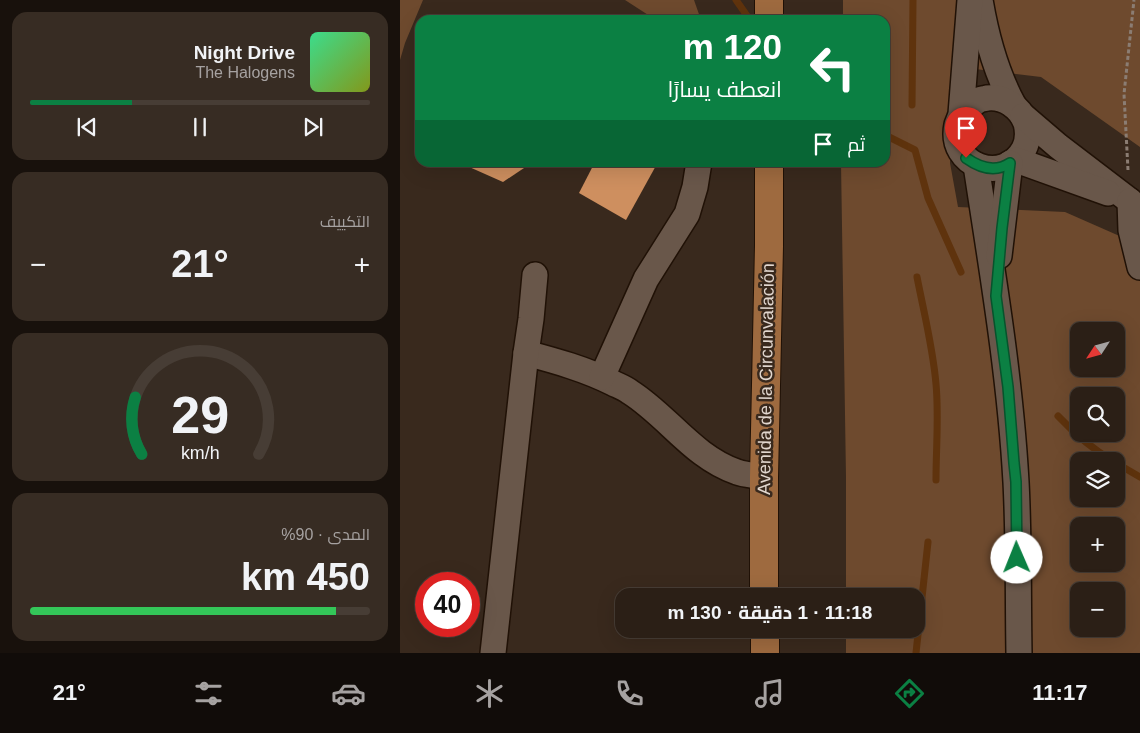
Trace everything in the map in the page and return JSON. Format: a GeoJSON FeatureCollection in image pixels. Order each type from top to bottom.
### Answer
{"type":"FeatureCollection","features":[{"type":"Feature","properties":{"kind":"main road"},"geometry":{"type":"LineString","coordinates":[[769,0],[769,15]]}},
{"type":"Feature","properties":{"kind":"main road","name":"Avenida de la Circunvalación"},"geometry":{"type":"LineString","coordinates":[[764,588],[769,167]]}},
{"type":"Feature","properties":{"kind":"main road"},"geometry":{"type":"LineString","coordinates":[[764,638],[765,653]]}},
{"type":"Feature","properties":{"kind":"street"},"geometry":{"type":"LineString","coordinates":[[970,0],[961,114],[957,125],[956,137],[959,148],[966,158],[985,169],[995,169],[1005,167],[1013,162],[1025,146],[1028,136],[1027,126],[1008,95],[998,69],[989,43],[980,0]]}},
{"type":"Feature","properties":{"kind":"street"},"geometry":{"type":"LineString","coordinates":[[961,114],[980,100],[992,98],[1004,100],[1058,146],[1135,203]]}},
{"type":"Feature","properties":{"kind":"street"},"geometry":{"type":"LineString","coordinates":[[1013,162],[1135,203]]}},
{"type":"Feature","properties":{"kind":"street"},"geometry":{"type":"LineString","coordinates":[[997,302],[1002,228],[1013,162]]}},
{"type":"Feature","properties":{"kind":"street"},"geometry":{"type":"LineString","coordinates":[[976,165],[1008,387],[1016,482],[1019,653]]}},
{"type":"Feature","properties":{"kind":"street"},"geometry":{"type":"LineString","coordinates":[[602,377],[646,279],[687,214],[695,187],[698,167]]}},
{"type":"Feature","properties":{"kind":"street"},"geometry":{"type":"LineString","coordinates":[[1135,203],[1131,230],[1140,267]]}},
{"type":"Feature","properties":{"kind":"street"},"geometry":{"type":"LineString","coordinates":[[493,653],[535,275]]}},
{"type":"Feature","properties":{"kind":"street"},"geometry":{"type":"LineString","coordinates":[[526,353],[577,368],[629,390],[700,452],[738,473],[764,477]]}},
{"type":"Feature","properties":{"kind":"path"},"geometry":{"type":"LineString","coordinates":[[1134,0],[1124,94],[1135,203]]}},
{"type":"Feature","properties":{"kind":"shaded area"},"geometry":{"type":"Polygon","coordinates":[[[400,0],[423,0],[417,15],[415,15],[400,60],[400,0]]]}},
{"type":"Feature","properties":{"kind":"shaded area"},"geometry":{"type":"Polygon","coordinates":[[[625,0],[694,0],[699,15],[648,15],[625,0]]]}},
{"type":"Feature","properties":{"kind":"shaded area"},"geometry":{"type":"Polygon","coordinates":[[[843,0],[1140,0],[1140,147],[1041,77],[951,66],[950,163],[958,207],[1065,212],[1140,245],[1140,653],[846,653],[846,638],[925,638],[925,588],[846,588],[841,167],[890,167],[890,15],[843,15],[843,0]]]}},
{"type":"Feature","properties":{"kind":"building"},"geometry":{"type":"Polygon","coordinates":[[[469,167],[526,167],[503,182],[469,167]]]}},
{"type":"Feature","properties":{"kind":"building"},"geometry":{"type":"Polygon","coordinates":[[[592,167],[655,167],[626,220],[579,193],[592,167]]]}},
{"type":"Feature","properties":{"kind":"waterway"},"geometry":{"type":"LineString","coordinates":[[736,0],[746,15]]}},
{"type":"Feature","properties":{"kind":"waterway"},"geometry":{"type":"LineString","coordinates":[[912,105],[913,0]]}},
{"type":"Feature","properties":{"kind":"waterway"},"geometry":{"type":"LineString","coordinates":[[890,138],[915,150],[928,198],[961,272]]}},
{"type":"Feature","properties":{"kind":"waterway"},"geometry":{"type":"LineString","coordinates":[[917,277],[935,371],[937,396],[936,480]]}},
{"type":"Feature","properties":{"kind":"waterway"},"geometry":{"type":"LineString","coordinates":[[1058,416],[1084,441],[1100,452]]}},
{"type":"Feature","properties":{"kind":"waterway"},"geometry":{"type":"LineString","coordinates":[[1125,468],[1140,477]]}},
{"type":"Feature","properties":{"kind":"waterway"},"geometry":{"type":"LineString","coordinates":[[916,653],[928,542]]}},
{"type":"Feature","properties":{"kind":"route"},"geometry":{"type":"LineString","coordinates":[[966,158],[985,169],[1005,167],[1010,163],[998,262],[996,296],[1008,387],[1016,482],[1017,558]]}}]}
